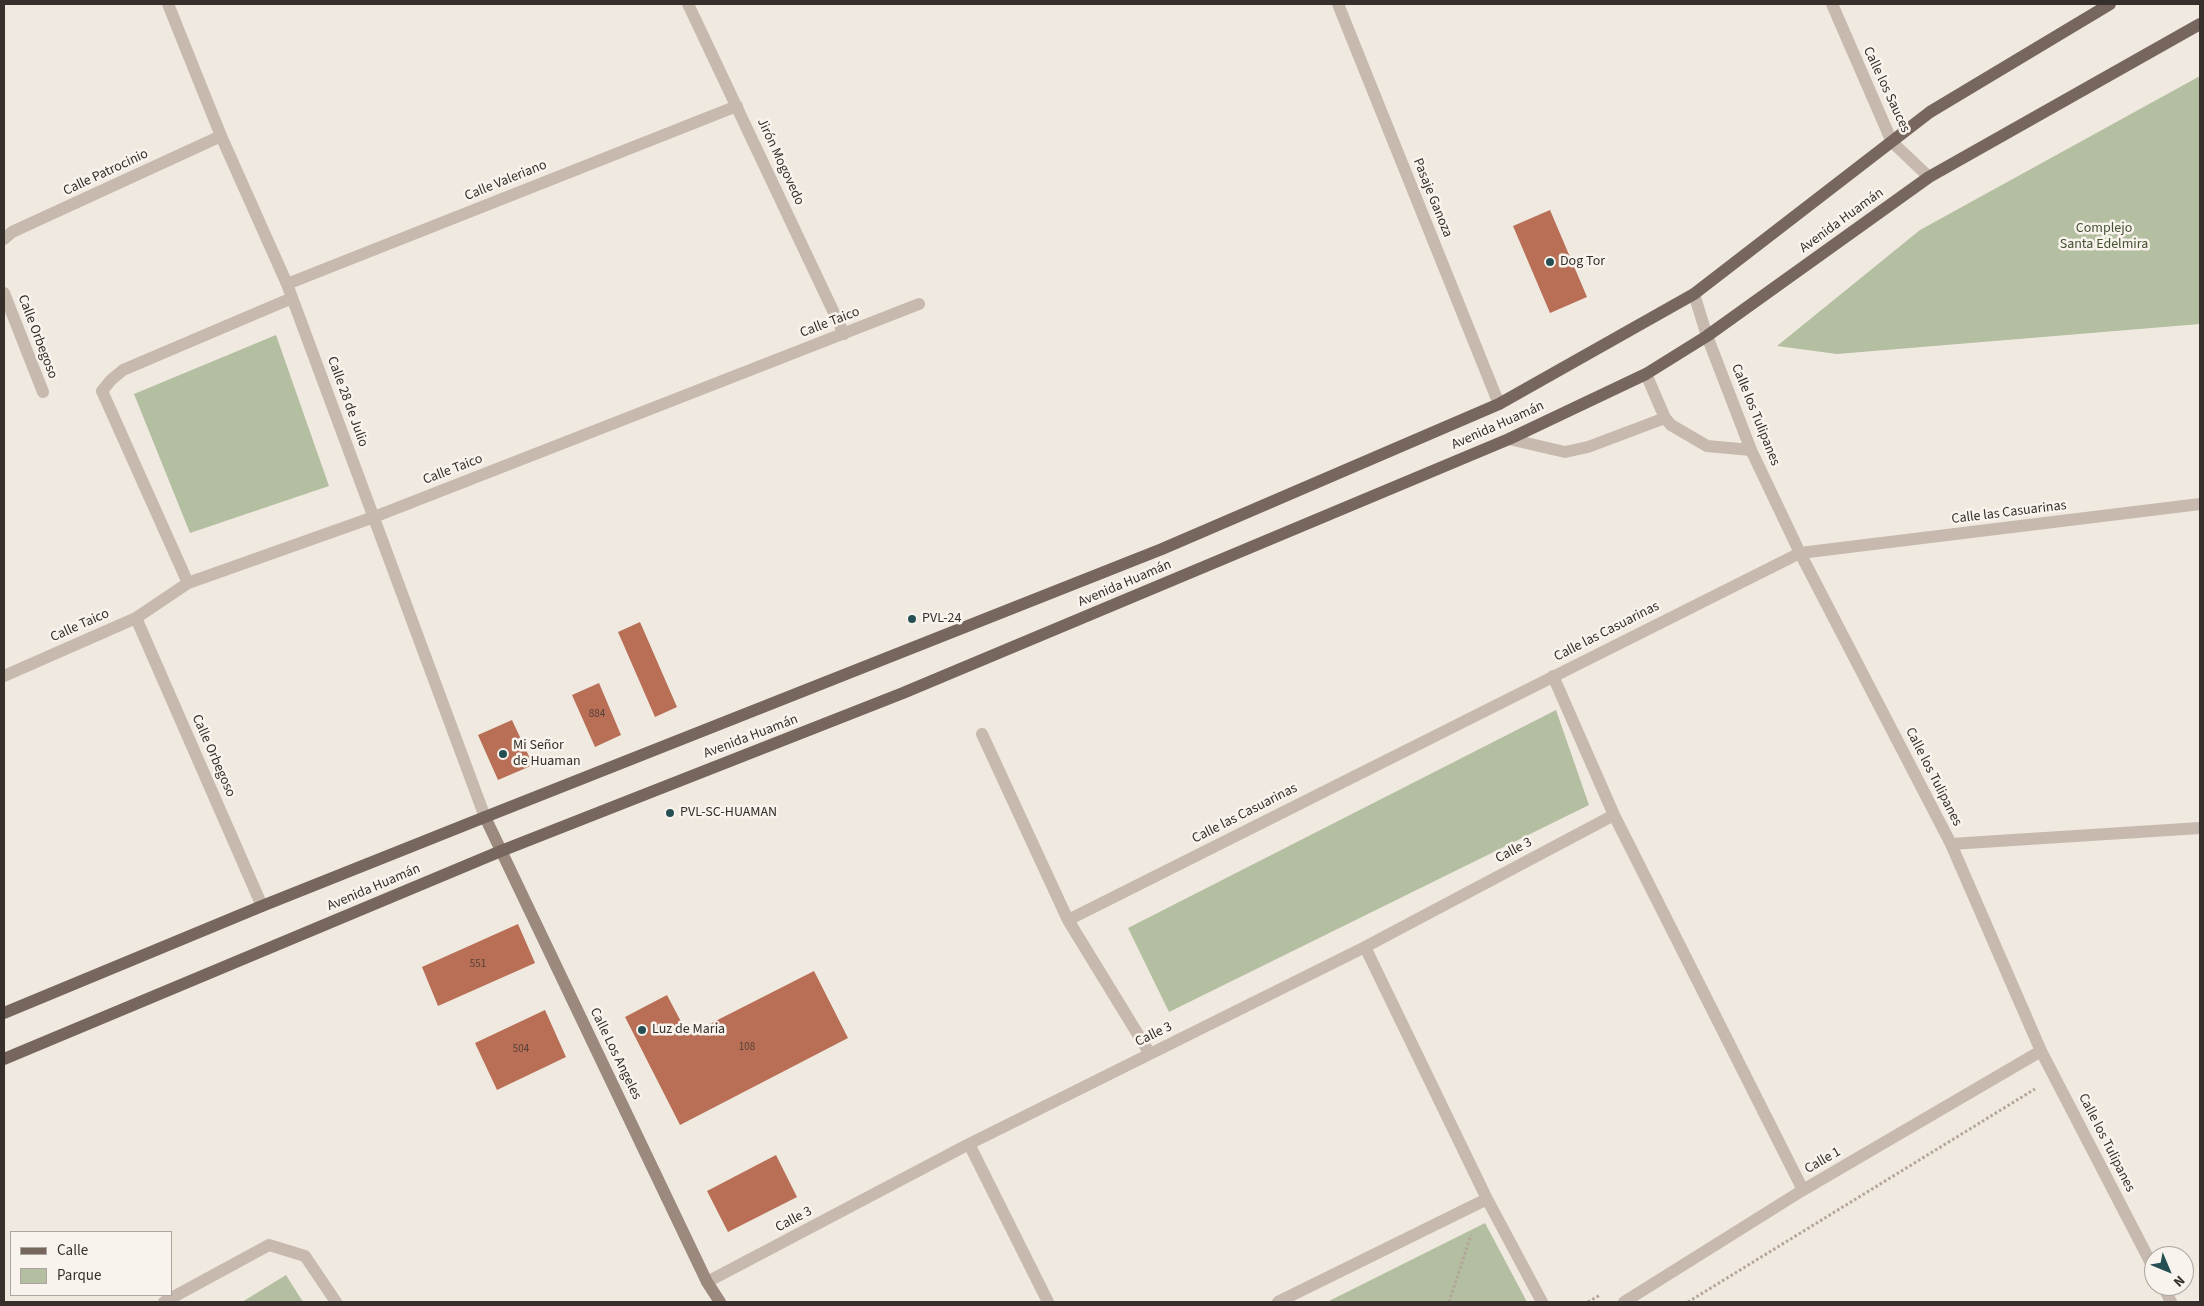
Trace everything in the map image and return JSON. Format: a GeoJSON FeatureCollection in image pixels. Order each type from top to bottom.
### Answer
{"type":"FeatureCollection","features":[{"type":"Feature","properties":{"kind":"main road","name":"Avenida Huamán"},"geometry":{"type":"LineString","coordinates":[[4,1013],[262,906],[1162,550],[1499,404],[1694,294],[1930,112],[2110,4]]}},
{"type":"Feature","properties":{"kind":"main road","name":"Avenida Huamán"},"geometry":{"type":"LineString","coordinates":[[4,1059],[501,851],[903,693],[1509,439],[1646,374],[1707,336],[1929,177],[2200,24]]}},
{"type":"Feature","properties":{"kind":"street","name":"Calle 28 de Julio"},"geometry":{"type":"LineString","coordinates":[[168,4],[221,136],[287,284],[485,817]]}},
{"type":"Feature","properties":{"kind":"street","name":"Jirón Mogovedo"},"geometry":{"type":"LineString","coordinates":[[688,4],[844,334]]}},
{"type":"Feature","properties":{"kind":"street","name":"Pasaje Ganoza"},"geometry":{"type":"LineString","coordinates":[[1338,4],[1499,404]]}},
{"type":"Feature","properties":{"kind":"street","name":"Calle los Sauces"},"geometry":{"type":"LineString","coordinates":[[1832,4],[1892,142],[1929,177]]}},
{"type":"Feature","properties":{"kind":"street","name":"Calle Valeriano"},"geometry":{"type":"LineString","coordinates":[[287,284],[736,106]]}},
{"type":"Feature","properties":{"kind":"street","name":"Calle Patrocinio"},"geometry":{"type":"LineString","coordinates":[[4,239],[12,232],[221,136]]}},
{"type":"Feature","properties":{"kind":"street","name":"Calle Orbegoso"},"geometry":{"type":"LineString","coordinates":[[4,293],[43,392]]}},
{"type":"Feature","properties":{"kind":"street","name":"Calle los Tulipanes"},"geometry":{"type":"LineString","coordinates":[[1694,294],[1707,336],[1750,450],[1800,553],[1951,844],[2041,1051],[2144,1250]]}},
{"type":"Feature","properties":{"kind":"street"},"geometry":{"type":"LineString","coordinates":[[188,584],[102,391],[123,370],[292,298]]}},
{"type":"Feature","properties":{"kind":"street","name":"Calle Taico"},"geometry":{"type":"LineString","coordinates":[[4,676],[136,618],[188,584],[374,517],[919,304]]}},
{"type":"Feature","properties":{"kind":"street"},"geometry":{"type":"LineString","coordinates":[[1646,374],[1665,418],[1671,424],[1707,446],[1750,450]]}},
{"type":"Feature","properties":{"kind":"street"},"geometry":{"type":"LineString","coordinates":[[1509,439],[1565,452],[1588,447],[1665,418]]}},
{"type":"Feature","properties":{"kind":"street","name":"Calle las Casuarinas"},"geometry":{"type":"LineString","coordinates":[[1068,920],[1800,553],[2200,504]]}},
{"type":"Feature","properties":{"kind":"street","name":"Calle Orbegoso"},"geometry":{"type":"LineString","coordinates":[[136,618],[262,906]]}},
{"type":"Feature","properties":{"kind":"street"},"geometry":{"type":"LineString","coordinates":[[1553,676],[1614,815],[1803,1190]]}},
{"type":"Feature","properties":{"kind":"street"},"geometry":{"type":"LineString","coordinates":[[982,734],[1068,920],[1150,1054]]}},
{"type":"Feature","properties":{"kind":"street","name":"Calle 3"},"geometry":{"type":"LineString","coordinates":[[707,1282],[969,1144],[1365,947],[1614,815]]}},
{"type":"Feature","properties":{"kind":"street","name":"Calle Los Angeles"},"geometry":{"type":"LineString","coordinates":[[485,817],[707,1282],[720,1302]]}},
{"type":"Feature","properties":{"kind":"street"},"geometry":{"type":"LineString","coordinates":[[1951,844],[2200,828]]}},
{"type":"Feature","properties":{"kind":"street"},"geometry":{"type":"LineString","coordinates":[[1365,947],[1487,1199],[1542,1302]]}},
{"type":"Feature","properties":{"kind":"street","name":"Calle 1"},"geometry":{"type":"LineString","coordinates":[[1624,1302],[1803,1190],[2041,1051]]}},
{"type":"Feature","properties":{"kind":"street"},"geometry":{"type":"LineString","coordinates":[[969,1144],[1048,1302]]}},
{"type":"Feature","properties":{"kind":"street"},"geometry":{"type":"LineString","coordinates":[[1278,1302],[1487,1199]]}},
{"type":"Feature","properties":{"kind":"street"},"geometry":{"type":"LineString","coordinates":[[164,1302],[269,1245],[305,1256],[336,1302]]}},
{"type":"Feature","properties":{"kind":"path"},"geometry":{"type":"LineString","coordinates":[[1688,1302],[2018,1099]]}},
{"type":"Feature","properties":{"kind":"path"},"geometry":{"type":"LineString","coordinates":[[1463,1237],[1477,1230]]}},
{"type":"Feature","properties":{"kind":"path"},"geometry":{"type":"LineString","coordinates":[[1449,1302],[1472,1232]]}},
{"type":"Feature","properties":{"kind":"green space","name":"Complejo Santa Edelmira"},"geometry":{"type":"Polygon","coordinates":[[[2200,76],[2200,324],[1837,354],[1777,346],[1920,230],[2200,76]]]}},
{"type":"Feature","properties":{"kind":"green space"},"geometry":{"type":"Polygon","coordinates":[[[276,335],[329,486],[190,533],[134,394],[276,335]]]}},
{"type":"Feature","properties":{"kind":"green space"},"geometry":{"type":"Polygon","coordinates":[[[1556,710],[1589,805],[1169,1012],[1128,928],[1556,710]]]}},
{"type":"Feature","properties":{"kind":"green space"},"geometry":{"type":"Polygon","coordinates":[[[1485,1223],[1527,1302],[1327,1302],[1485,1223]]]}},
{"type":"Feature","properties":{"kind":"green space"},"geometry":{"type":"Polygon","coordinates":[[[286,1275],[303,1302],[242,1302],[286,1275]]]}},
{"type":"Feature","properties":{"kind":"building","name":"Dog Tor"},"geometry":{"type":"Polygon","coordinates":[[[1550,210],[1587,297],[1550,313],[1513,226],[1550,210]]]}},
{"type":"Feature","properties":{"kind":"building"},"geometry":{"type":"Polygon","coordinates":[[[640,622],[677,707],[655,717],[618,632],[640,622]]]}},
{"type":"Feature","properties":{"kind":"building"},"geometry":{"type":"Polygon","coordinates":[[[599,683],[621,735],[595,747],[572,695],[599,683]]]}},
{"type":"Feature","properties":{"kind":"building"},"geometry":{"type":"Polygon","coordinates":[[[512,720],[533,765],[498,780],[478,735],[512,720]]]}},
{"type":"Feature","properties":{"kind":"building"},"geometry":{"type":"Polygon","coordinates":[[[518,924],[535,963],[438,1006],[422,967],[518,924]]]}},
{"type":"Feature","properties":{"kind":"building"},"geometry":{"type":"Polygon","coordinates":[[[814,971],[848,1038],[680,1125],[625,1017],[667,995],[688,1035],[814,971]]]}},
{"type":"Feature","properties":{"kind":"building"},"geometry":{"type":"Polygon","coordinates":[[[545,1010],[566,1057],[497,1090],[475,1043],[545,1010]]]}},
{"type":"Feature","properties":{"kind":"building"},"geometry":{"type":"Polygon","coordinates":[[[776,1155],[797,1197],[728,1232],[707,1191],[776,1155]]]}},
{"type":"Feature","properties":{"kind":"place","name":"Dog Tor"},"geometry":{"type":"Point","coordinates":[1550,262]}},
{"type":"Feature","properties":{"kind":"place","name":"PVL-24"},"geometry":{"type":"Point","coordinates":[912,619]}},
{"type":"Feature","properties":{"kind":"place","name":"Mi Señor de Huaman"},"geometry":{"type":"Point","coordinates":[503,754]}},
{"type":"Feature","properties":{"kind":"place","name":"PVL-SC-HUAMAN"},"geometry":{"type":"Point","coordinates":[670,813]}},
{"type":"Feature","properties":{"kind":"place","name":"Luz de Maria"},"geometry":{"type":"Point","coordinates":[642,1030]}}]}
